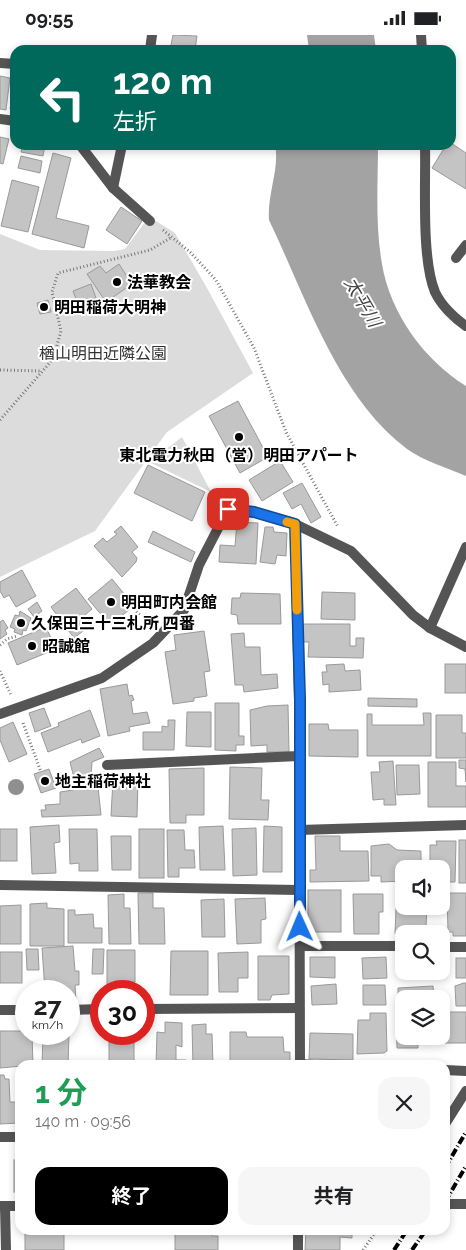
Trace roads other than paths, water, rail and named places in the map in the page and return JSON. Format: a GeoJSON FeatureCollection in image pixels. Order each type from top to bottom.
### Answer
{"type":"FeatureCollection","features":[{"type":"Feature","properties":{"kind":"street"},"geometry":{"type":"LineString","coordinates":[[84,150],[113,188],[150,221]]}},
{"type":"Feature","properties":{"kind":"street"},"geometry":{"type":"LineString","coordinates":[[113,188],[121,150]]}},
{"type":"Feature","properties":{"kind":"street"},"geometry":{"type":"LineString","coordinates":[[425,150],[428,265],[436,293],[455,318],[466,326]]}},
{"type":"Feature","properties":{"kind":"street"},"geometry":{"type":"LineString","coordinates":[[456,258],[466,245]]}},
{"type":"Feature","properties":{"kind":"street"},"geometry":{"type":"LineString","coordinates":[[0,714],[102,678],[153,643],[184,610],[198,565],[228,509],[254,512],[295,524],[351,551],[390,593],[430,628],[466,647]]}},
{"type":"Feature","properties":{"kind":"street"},"geometry":{"type":"LineString","coordinates":[[295,524],[299,756],[300,1060]]}},
{"type":"Feature","properties":{"kind":"street"},"geometry":{"type":"LineString","coordinates":[[430,628],[466,547]]}},
{"type":"Feature","properties":{"kind":"street"},"geometry":{"type":"LineString","coordinates":[[107,765],[299,756]]}},
{"type":"Feature","properties":{"kind":"street"},"geometry":{"type":"LineString","coordinates":[[299,830],[466,825]]}},
{"type":"Feature","properties":{"kind":"street"},"geometry":{"type":"LineString","coordinates":[[0,885],[299,890]]}},
{"type":"Feature","properties":{"kind":"street"},"geometry":{"type":"LineString","coordinates":[[300,945],[395,946]]}},
{"type":"Feature","properties":{"kind":"street"},"geometry":{"type":"LineString","coordinates":[[450,947],[466,947]]}},
{"type":"Feature","properties":{"kind":"street"},"geometry":{"type":"LineString","coordinates":[[155,1009],[299,1008]]}},
{"type":"Feature","properties":{"kind":"street"},"geometry":{"type":"LineString","coordinates":[[0,1010],[15,1010]]}},
{"type":"Feature","properties":{"kind":"street"},"geometry":{"type":"LineString","coordinates":[[450,1071],[466,1071]]}},
{"type":"Feature","properties":{"kind":"street"},"geometry":{"type":"LineString","coordinates":[[450,1116],[466,1091]]}},
{"type":"Feature","properties":{"kind":"street"},"geometry":{"type":"LineString","coordinates":[[0,1137],[15,1137]]}},
{"type":"Feature","properties":{"kind":"street"},"geometry":{"type":"LineString","coordinates":[[450,1204],[466,1204]]}},
{"type":"Feature","properties":{"kind":"street"},"geometry":{"type":"LineString","coordinates":[[6,1250],[2,1206],[15,1207]]}},
{"type":"Feature","properties":{"kind":"street"},"geometry":{"type":"LineString","coordinates":[[298,1235],[298,1250]]}},
{"type":"Feature","properties":{"kind":"water"},"geometry":{"type":"Polygon","coordinates":[[[307,35],[374,35],[375,45],[308,45],[307,35]]]}},
{"type":"Feature","properties":{"kind":"water","name":"太平川"},"geometry":{"type":"Polygon","coordinates":[[[276,150],[378,150],[378,234],[386,282],[401,317],[411,334],[436,363],[466,386],[466,476],[428,461],[407,449],[382,427],[361,402],[342,374],[310,312],[269,220],[276,150]]]}},
{"type":"Feature","properties":{"kind":"railway"},"geometry":{"type":"LineString","coordinates":[[450,1159],[466,1132]]}},
{"type":"Feature","properties":{"kind":"railway"},"geometry":{"type":"LineString","coordinates":[[450,1193],[466,1166]]}},
{"type":"Feature","properties":{"kind":"railway"},"geometry":{"type":"LineString","coordinates":[[394,1250],[404,1235]]}},
{"type":"Feature","properties":{"kind":"railway"},"geometry":{"type":"LineString","coordinates":[[412,1250],[422,1235]]}},
{"type":"Feature","properties":{"kind":"place","name":"法華教会"},"geometry":{"type":"Point","coordinates":[117,282]}},
{"type":"Feature","properties":{"kind":"place","name":"明田稲荷大明神"},"geometry":{"type":"Point","coordinates":[44,307]}},
{"type":"Feature","properties":{"kind":"place","name":"東北電力秋田（営）明田アパート"},"geometry":{"type":"Point","coordinates":[239,437]}},
{"type":"Feature","properties":{"kind":"place","name":"明田町内会館"},"geometry":{"type":"Point","coordinates":[111,602]}},
{"type":"Feature","properties":{"kind":"place","name":"久保田三十三札所 四番"},"geometry":{"type":"Point","coordinates":[21,623]}},
{"type":"Feature","properties":{"kind":"place","name":"昭誠館"},"geometry":{"type":"Point","coordinates":[32,646]}},
{"type":"Feature","properties":{"kind":"place","name":"地主稲荷神社"},"geometry":{"type":"Point","coordinates":[45,781]}},
{"type":"Feature","properties":{"kind":"park label","name":"楢山明田近隣公園"},"geometry":{"type":"Point","coordinates":[103,353]}}]}
